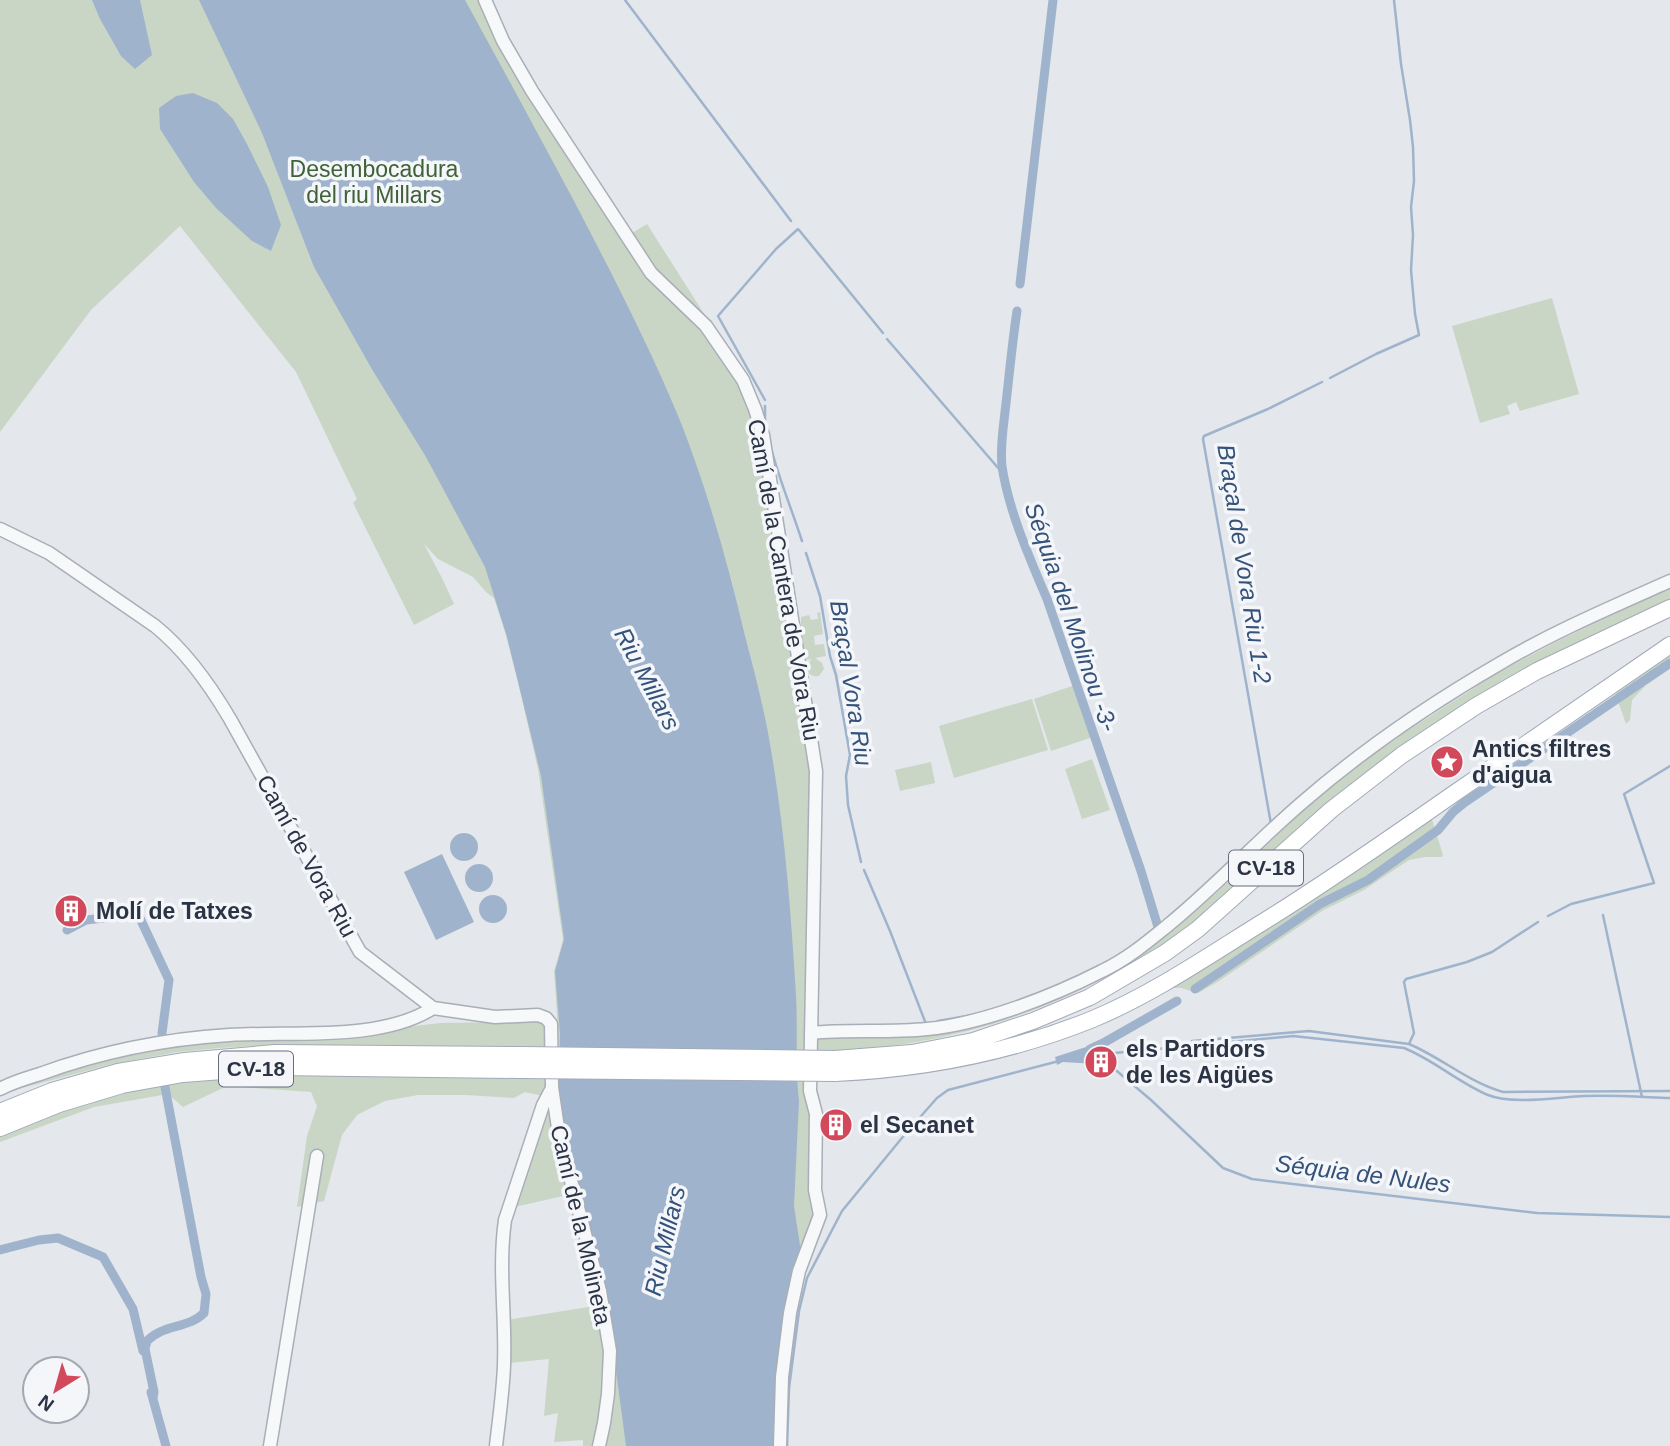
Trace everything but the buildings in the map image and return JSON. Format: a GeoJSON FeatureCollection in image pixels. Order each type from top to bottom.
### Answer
{"type":"FeatureCollection","features":[{"type":"Feature","properties":{"kind":"main road","name":"CV-18"},"geometry":{"type":"LineString","coordinates":[[835,1066],[973,1041],[1033,1021],[1090,997],[1156,959],[1198,929],[1331,810],[1402,755],[1476,706],[1537,671],[1670,608]]}},
{"type":"Feature","properties":{"kind":"main road","name":"CV-18"},"geometry":{"type":"LineString","coordinates":[[0,1128],[59,1104],[122,1085],[183,1074],[276,1068],[520,1063],[912,1068],[972,1057],[1036,1039],[1094,1018],[1147,992],[1318,888],[1670,645]]}},
{"type":"Feature","properties":{"kind":"main road","name":"CV-18"},"geometry":{"type":"LineString","coordinates":[[0,1112],[52,1091],[118,1072],[185,1060],[275,1053],[520,1063]]}},
{"type":"Feature","properties":{"kind":"street","name":"Camí de la Cantera de Vora Riu"},"geometry":{"type":"LineString","coordinates":[[485,0],[503,41],[532,91],[651,273],[706,326],[743,380],[762,435],[816,771],[810,1091],[816,1114],[815,1190],[820,1214],[799,1271],[789,1324],[782,1377],[780,1446]]}},
{"type":"Feature","properties":{"kind":"street","name":"Camí de Vora Riu"},"geometry":{"type":"LineString","coordinates":[[0,529],[49,553],[167,636],[218,698],[360,952],[433,1008],[495,1017],[538,1015],[551,1024],[552,1087],[543,1105],[505,1220],[502,1300],[504,1364],[496,1446]]}},
{"type":"Feature","properties":{"kind":"street"},"geometry":{"type":"LineString","coordinates":[[811,1033],[941,1027],[1014,1008],[1102,972],[1128,957],[1181,914],[1305,800],[1402,726],[1499,664],[1594,615],[1670,581]]}},
{"type":"Feature","properties":{"kind":"street"},"geometry":{"type":"LineString","coordinates":[[0,1089],[57,1068],[161,1043],[228,1035],[344,1032],[394,1026],[433,1008]]}},
{"type":"Feature","properties":{"kind":"street","name":"Camí de la Molineta"},"geometry":{"type":"LineString","coordinates":[[552,1087],[558,1135],[600,1291],[610,1351],[608,1394],[599,1446]]}},
{"type":"Feature","properties":{"kind":"street"},"geometry":{"type":"LineString","coordinates":[[270,1446],[317,1156]]}},
{"type":"Feature","properties":{"kind":"green space","name":"Riu Millars"},"geometry":{"type":"Polygon","coordinates":[[[0,0],[481,0],[651,273],[705,327],[754,410],[813,757],[813,1117],[817,1214],[795,1270],[777,1446],[601,1446],[614,1356],[557,1104],[559,1044],[554,971],[563,940],[538,769],[518,682],[494,598],[473,577],[438,559],[424,544],[454,604],[414,625],[353,503],[357,499],[296,372],[180,226],[91,310],[0,432],[0,0]]]}},
{"type":"Feature","properties":{"kind":"green space"},"geometry":{"type":"Polygon","coordinates":[[[647,224],[708,320],[706,325],[652,272],[627,236],[647,224]]]}},
{"type":"Feature","properties":{"kind":"green space"},"geometry":{"type":"Polygon","coordinates":[[[1552,298],[1579,394],[1520,411],[1516,402],[1507,406],[1510,414],[1480,423],[1452,326],[1552,298]]]}},
{"type":"Feature","properties":{"kind":"green space"},"geometry":{"type":"Polygon","coordinates":[[[1670,588],[1670,601],[1510,680],[1183,933],[1105,983],[1108,975],[1131,962],[1171,931],[1215,894],[1310,804],[1369,757],[1499,672],[1670,588]]]}},
{"type":"Feature","properties":{"kind":"green space"},"geometry":{"type":"Polygon","coordinates":[[[820,612],[823,634],[814,636],[815,645],[824,644],[826,656],[815,658],[822,663],[824,669],[819,676],[815,676],[808,671],[812,659],[806,660],[801,636],[801,617],[809,615],[811,620],[818,619],[817,613],[820,612]]]}},
{"type":"Feature","properties":{"kind":"green space"},"geometry":{"type":"Polygon","coordinates":[[[1670,652],[1670,669],[1646,685],[1632,700],[1630,720],[1626,724],[1614,690],[1670,652]]]}},
{"type":"Feature","properties":{"kind":"green space"},"geometry":{"type":"Polygon","coordinates":[[[1075,685],[1093,737],[1051,751],[1034,699],[1075,685]]]}},
{"type":"Feature","properties":{"kind":"green space"},"geometry":{"type":"Polygon","coordinates":[[[1032,699],[1048,750],[954,778],[939,726],[1032,699]]]}},
{"type":"Feature","properties":{"kind":"green space"},"geometry":{"type":"Polygon","coordinates":[[[1092,759],[1110,810],[1082,819],[1065,769],[1092,759]]]}},
{"type":"Feature","properties":{"kind":"green space"},"geometry":{"type":"Polygon","coordinates":[[[931,762],[935,783],[900,791],[895,770],[931,762]]]}},
{"type":"Feature","properties":{"kind":"green space"},"geometry":{"type":"Polygon","coordinates":[[[1431,816],[1442,857],[1409,860],[1364,890],[1322,911],[1198,993],[1174,988],[1172,985],[1431,816]]]}},
{"type":"Feature","properties":{"kind":"green space"},"geometry":{"type":"Polygon","coordinates":[[[1104,973],[1084,987],[1048,1004],[962,1032],[872,1048],[812,1051],[812,1035],[933,1030],[1104,973]]]}},
{"type":"Feature","properties":{"kind":"green space"},"geometry":{"type":"Polygon","coordinates":[[[533,1019],[544,1022],[549,1047],[277,1045],[219,1048],[178,1052],[112,1064],[0,1094],[92,1061],[168,1045],[231,1038],[349,1034],[440,1023],[533,1019]]]}},
{"type":"Feature","properties":{"kind":"green space"},"geometry":{"type":"Polygon","coordinates":[[[293,1075],[550,1076],[543,1096],[525,1092],[514,1098],[418,1095],[385,1101],[357,1115],[342,1135],[324,1201],[297,1207],[307,1136],[317,1106],[311,1092],[227,1086],[183,1107],[168,1094],[94,1107],[0,1142],[0,1135],[20,1127],[81,1105],[122,1094],[196,1081],[293,1075]]]}},
{"type":"Feature","properties":{"kind":"green space"},"geometry":{"type":"Polygon","coordinates":[[[551,1090],[572,1194],[510,1208],[551,1090]]]}},
{"type":"Feature","properties":{"kind":"green space"},"geometry":{"type":"Polygon","coordinates":[[[601,1305],[608,1351],[597,1446],[583,1446],[583,1440],[554,1442],[558,1413],[544,1416],[549,1359],[509,1363],[507,1320],[601,1305]]]}},
{"type":"Feature","properties":{"kind":"water"},"geometry":{"type":"Polygon","coordinates":[[[92,0],[140,0],[152,55],[135,69],[121,56],[92,0]]]}},
{"type":"Feature","properties":{"kind":"water","name":"Riu Millars"},"geometry":{"type":"Polygon","coordinates":[[[199,0],[465,0],[574,201],[644,339],[681,423],[717,528],[760,693],[776,780],[787,872],[796,995],[799,1101],[794,1206],[801,1252],[776,1446],[626,1446],[609,1318],[558,1106],[560,1034],[555,971],[564,939],[541,776],[507,637],[485,567],[426,457],[314,267],[262,133],[199,0]]]}},
{"type":"Feature","properties":{"kind":"water"},"geometry":{"type":"Polygon","coordinates":[[[193,93],[217,103],[233,119],[247,144],[268,187],[281,225],[271,251],[252,241],[216,208],[194,182],[160,129],[159,108],[176,96],[193,93]]]}},
{"type":"Feature","properties":{"kind":"water"},"geometry":{"type":"Polygon","coordinates":[[[464,833],[474,837],[478,847],[474,857],[464,861],[454,857],[450,847],[454,837],[464,833]]]}},
{"type":"Feature","properties":{"kind":"water"},"geometry":{"type":"Polygon","coordinates":[[[442,854],[474,922],[436,940],[404,872],[442,854]]]}},
{"type":"Feature","properties":{"kind":"water"},"geometry":{"type":"Polygon","coordinates":[[[479,864],[489,868],[493,878],[489,888],[479,892],[469,888],[465,878],[469,868],[479,864]]]}},
{"type":"Feature","properties":{"kind":"water"},"geometry":{"type":"Polygon","coordinates":[[[493,895],[503,899],[507,909],[503,919],[493,923],[483,919],[479,909],[483,899],[493,895]]]}},
{"type":"Feature","properties":{"kind":"water"},"geometry":{"type":"Polygon","coordinates":[[[1099,1041],[1100,1048],[1095,1050],[1097,1064],[1063,1062],[1057,1065],[1055,1057],[1099,1041]]]}},
{"type":"Feature","properties":{"kind":"waterway"},"geometry":{"type":"LineString","coordinates":[[625,0],[791,221]]}},
{"type":"Feature","properties":{"kind":"waterway","name":"Séquia del Molinou -3-"},"geometry":{"type":"LineString","coordinates":[[1020,284],[1053,0]]}},
{"type":"Feature","properties":{"kind":"waterway","name":"Braçal de Vora Riu 1-2"},"geometry":{"type":"LineString","coordinates":[[1330,378],[1419,335],[1411,270],[1413,147],[1394,0]]}},
{"type":"Feature","properties":{"kind":"waterway","name":"Braçal Vora Riu"},"geometry":{"type":"LineString","coordinates":[[765,400],[718,316],[776,249],[798,229]]}},
{"type":"Feature","properties":{"kind":"waterway"},"geometry":{"type":"LineString","coordinates":[[799,230],[883,333]]}},
{"type":"Feature","properties":{"kind":"waterway","name":"Séquia del Molinou -3-"},"geometry":{"type":"LineString","coordinates":[[1017,311],[1002,439],[1001,459],[1005,482],[1020,534],[1047,599],[1158,927]]}},
{"type":"Feature","properties":{"kind":"waterway"},"geometry":{"type":"LineString","coordinates":[[887,339],[999,469],[1005,483]]}},
{"type":"Feature","properties":{"kind":"waterway","name":"Braçal de Vora Riu 1-2"},"geometry":{"type":"LineString","coordinates":[[1271,824],[1203,439],[1204,436],[1322,382]]}},
{"type":"Feature","properties":{"kind":"waterway","name":"Braçal Vora Riu"},"geometry":{"type":"LineString","coordinates":[[765,406],[765,421]]}},
{"type":"Feature","properties":{"kind":"waterway","name":"Braçal Vora Riu"},"geometry":{"type":"LineString","coordinates":[[771,448],[802,541]]}},
{"type":"Feature","properties":{"kind":"waterway","name":"Braçal Vora Riu"},"geometry":{"type":"LineString","coordinates":[[806,553],[820,596],[830,656],[836,675],[850,755],[846,776],[848,805],[861,862]]}},
{"type":"Feature","properties":{"kind":"waterway"},"geometry":{"type":"LineString","coordinates":[[1195,989],[1320,904],[1368,880],[1438,830],[1464,803],[1670,663]]}},
{"type":"Feature","properties":{"kind":"waterway"},"geometry":{"type":"LineString","coordinates":[[1548,916],[1571,904],[1654,883],[1624,794],[1670,766]]}},
{"type":"Feature","properties":{"kind":"waterway","name":"Braçal Vora Riu"},"geometry":{"type":"LineString","coordinates":[[864,870],[926,1024]]}},
{"type":"Feature","properties":{"kind":"waterway"},"geometry":{"type":"LineString","coordinates":[[67,930],[86,920],[138,914],[169,980],[162,1033]]}},
{"type":"Feature","properties":{"kind":"waterway"},"geometry":{"type":"LineString","coordinates":[[1603,915],[1642,1097]]}},
{"type":"Feature","properties":{"kind":"waterway"},"geometry":{"type":"LineString","coordinates":[[1409,1044],[1414,1033],[1404,982],[1406,979],[1492,952],[1538,922]]}},
{"type":"Feature","properties":{"kind":"waterway"},"geometry":{"type":"LineString","coordinates":[[1090,1049],[1177,1001]]}},
{"type":"Feature","properties":{"kind":"waterway","name":"Braçal de Vora Riu 1-2"},"geometry":{"type":"LineString","coordinates":[[938,1021],[973,1015]]}},
{"type":"Feature","properties":{"kind":"waterway"},"geometry":{"type":"LineString","coordinates":[[1192,1041],[1309,1031],[1409,1044],[1478,1082],[1503,1092],[1670,1091]]}},
{"type":"Feature","properties":{"kind":"waterway"},"geometry":{"type":"LineString","coordinates":[[1093,1055],[1293,1036],[1404,1048],[1477,1090],[1509,1100],[1584,1096],[1670,1098]]}},
{"type":"Feature","properties":{"kind":"waterway","name":"Séquia de Nules"},"geometry":{"type":"LineString","coordinates":[[1098,1055],[1151,1100],[1223,1168],[1252,1179],[1537,1213],[1670,1217]]}},
{"type":"Feature","properties":{"kind":"waterway"},"geometry":{"type":"LineString","coordinates":[[787,1446],[789,1388],[799,1311],[807,1278],[842,1211],[906,1133],[937,1098],[948,1090],[1059,1061]]}},
{"type":"Feature","properties":{"kind":"waterway"},"geometry":{"type":"LineString","coordinates":[[153,1398],[145,1349],[147,1341],[160,1332],[198,1318],[204,1313],[206,1294],[165,1087]]}},
{"type":"Feature","properties":{"kind":"waterway"},"geometry":{"type":"LineString","coordinates":[[0,1250],[58,1238],[103,1257],[133,1309],[143,1351]]}},
{"type":"Feature","properties":{"kind":"waterway"},"geometry":{"type":"LineString","coordinates":[[151,1392],[166,1446]]}},
{"type":"Feature","properties":{"kind":"place","name":"Antics filtres d'aigua"},"geometry":{"type":"Point","coordinates":[1447,762]}},
{"type":"Feature","properties":{"kind":"place","name":"Molí de Tatxes"},"geometry":{"type":"Point","coordinates":[71,911]}},
{"type":"Feature","properties":{"kind":"place","name":"els Partidors de les Aigües"},"geometry":{"type":"Point","coordinates":[1101,1062]}},
{"type":"Feature","properties":{"kind":"place","name":"el Secanet"},"geometry":{"type":"Point","coordinates":[836,1125]}},
{"type":"Feature","properties":{"kind":"park label","name":"Desembocadura del riu Millars"},"geometry":{"type":"Point","coordinates":[374,182]}}]}
